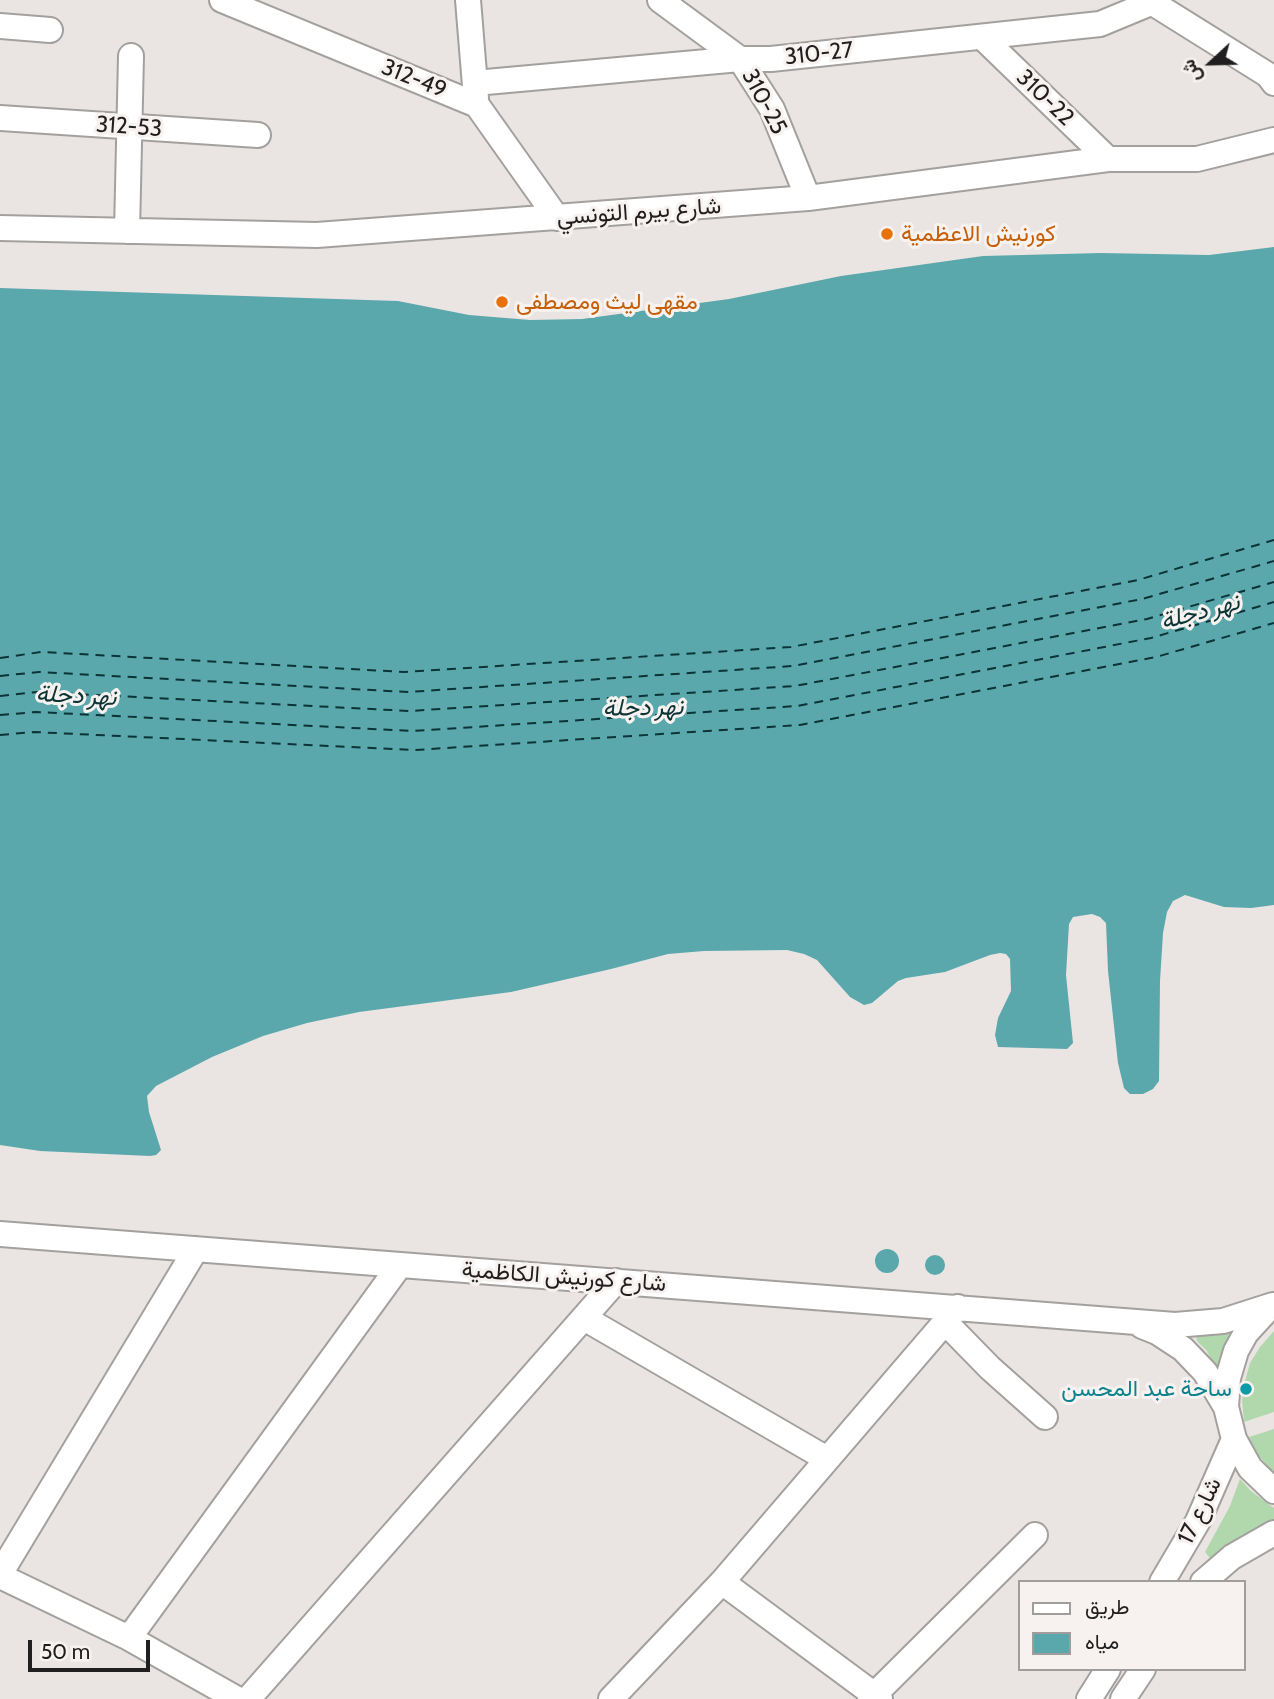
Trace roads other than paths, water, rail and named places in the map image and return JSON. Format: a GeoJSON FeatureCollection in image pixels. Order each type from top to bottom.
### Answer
{"type":"FeatureCollection","features":[{"type":"Feature","properties":{"kind":"street","name":"312-49"},"geometry":{"type":"LineString","coordinates":[[222,0],[476,94]]}},
{"type":"Feature","properties":{"kind":"street"},"geometry":{"type":"LineString","coordinates":[[468,0],[476,94],[557,218]]}},
{"type":"Feature","properties":{"kind":"street","name":"310-25"},"geometry":{"type":"LineString","coordinates":[[660,0],[740,59],[772,110],[808,198]]}},
{"type":"Feature","properties":{"kind":"street"},"geometry":{"type":"LineString","coordinates":[[1152,1],[1268,75],[1274,83]]}},
{"type":"Feature","properties":{"kind":"street","name":"310-27"},"geometry":{"type":"LineString","coordinates":[[476,94],[740,59],[771,59],[1100,24],[1152,1]]}},
{"type":"Feature","properties":{"kind":"street"},"geometry":{"type":"LineString","coordinates":[[0,26],[50,30]]}},
{"type":"Feature","properties":{"kind":"street","name":"310-22"},"geometry":{"type":"LineString","coordinates":[[982,37],[1108,159]]}},
{"type":"Feature","properties":{"kind":"street"},"geometry":{"type":"LineString","coordinates":[[127,230],[131,56]]}},
{"type":"Feature","properties":{"kind":"street","name":"312-53"},"geometry":{"type":"LineString","coordinates":[[0,118],[258,135]]}},
{"type":"Feature","properties":{"kind":"street","name":"شارع بيرم التونسي"},"geometry":{"type":"LineString","coordinates":[[0,228],[317,235],[808,198],[1108,159],[1197,159],[1274,141]]}},
{"type":"Feature","properties":{"kind":"street","name":"شارع كورنيش الكاظمية"},"geometry":{"type":"LineString","coordinates":[[0,1234],[617,1281],[952,1315],[1128,1320],[1175,1325],[1223,1321],[1273,1305]]}},
{"type":"Feature","properties":{"kind":"street"},"geometry":{"type":"LineString","coordinates":[[196,1249],[0,1575],[129,1638],[237,1699]]}},
{"type":"Feature","properties":{"kind":"street"},"geometry":{"type":"LineString","coordinates":[[129,1638],[400,1265]]}},
{"type":"Feature","properties":{"kind":"street"},"geometry":{"type":"LineString","coordinates":[[248,1699],[617,1281]]}},
{"type":"Feature","properties":{"kind":"street"},"geometry":{"type":"LineString","coordinates":[[1273,1305],[1245,1334],[1236,1351],[1228,1378],[1226,1407],[1234,1439],[1250,1468],[1274,1491]]}},
{"type":"Feature","properties":{"kind":"street"},"geometry":{"type":"LineString","coordinates":[[611,1699],[722,1582],[952,1315],[966,1346],[1045,1417]]}},
{"type":"Feature","properties":{"kind":"street"},"geometry":{"type":"LineString","coordinates":[[584,1318],[827,1458]]}},
{"type":"Feature","properties":{"kind":"street","name":"شارع كورنيش الكاظمية"},"geometry":{"type":"LineString","coordinates":[[1128,1320],[1157,1332],[1183,1349],[1205,1372],[1226,1407]]}},
{"type":"Feature","properties":{"kind":"street","name":"شارع 17"},"geometry":{"type":"LineString","coordinates":[[1163,1580],[1198,1521],[1234,1439]]}},
{"type":"Feature","properties":{"kind":"street","name":"شارع 17"},"geometry":{"type":"LineString","coordinates":[[1205,1580],[1232,1557],[1274,1533]]}},
{"type":"Feature","properties":{"kind":"street"},"geometry":{"type":"LineString","coordinates":[[722,1582],[875,1698],[1035,1535]]}},
{"type":"Feature","properties":{"kind":"street"},"geometry":{"type":"LineString","coordinates":[[1089,1699],[1107,1671]]}},
{"type":"Feature","properties":{"kind":"street"},"geometry":{"type":"LineString","coordinates":[[1123,1699],[1142,1671]]}},
{"type":"Feature","properties":{"kind":"water","name":"نهر دجلة"},"geometry":{"type":"Polygon","coordinates":[[[1274,247],[1274,905],[1224,907],[1185,895],[1173,901],[1167,912],[1163,933],[1159,1081],[1153,1089],[1143,1094],[1130,1094],[1124,1088],[1118,1063],[1108,971],[1106,923],[1092,914],[1073,917],[1069,924],[1066,975],[1073,1043],[1067,1049],[998,1047],[995,1035],[998,1018],[1011,991],[1010,959],[1006,954],[990,955],[945,972],[906,978],[898,981],[872,1003],[864,1005],[850,997],[817,960],[804,954],[787,950],[668,954],[511,992],[359,1012],[263,1036],[212,1057],[156,1086],[147,1096],[161,1150],[156,1155],[40,1151],[0,1145],[0,288],[398,301],[469,315],[530,320],[582,319],[729,299],[841,276],[983,256],[1101,253],[1209,255],[1274,247]]]}},
{"type":"Feature","properties":{"kind":"water"},"geometry":{"type":"Polygon","coordinates":[[[887,1249],[896,1252],[899,1261],[896,1270],[887,1273],[878,1270],[875,1261],[878,1252],[887,1249]]]}},
{"type":"Feature","properties":{"kind":"water"},"geometry":{"type":"Polygon","coordinates":[[[931,1255],[939,1255],[945,1265],[939,1275],[931,1275],[925,1269],[925,1261],[931,1255]]]}},
{"type":"Feature","properties":{"kind":"place","name":"كورنيش الاعظمية"},"geometry":{"type":"Point","coordinates":[887,234]}},
{"type":"Feature","properties":{"kind":"place","name":"مقهى ليث ومصطفى"},"geometry":{"type":"Point","coordinates":[502,302]}},
{"type":"Feature","properties":{"kind":"place","name":"ساحة عبد المحسن"},"geometry":{"type":"Point","coordinates":[1246,1389]}}]}
